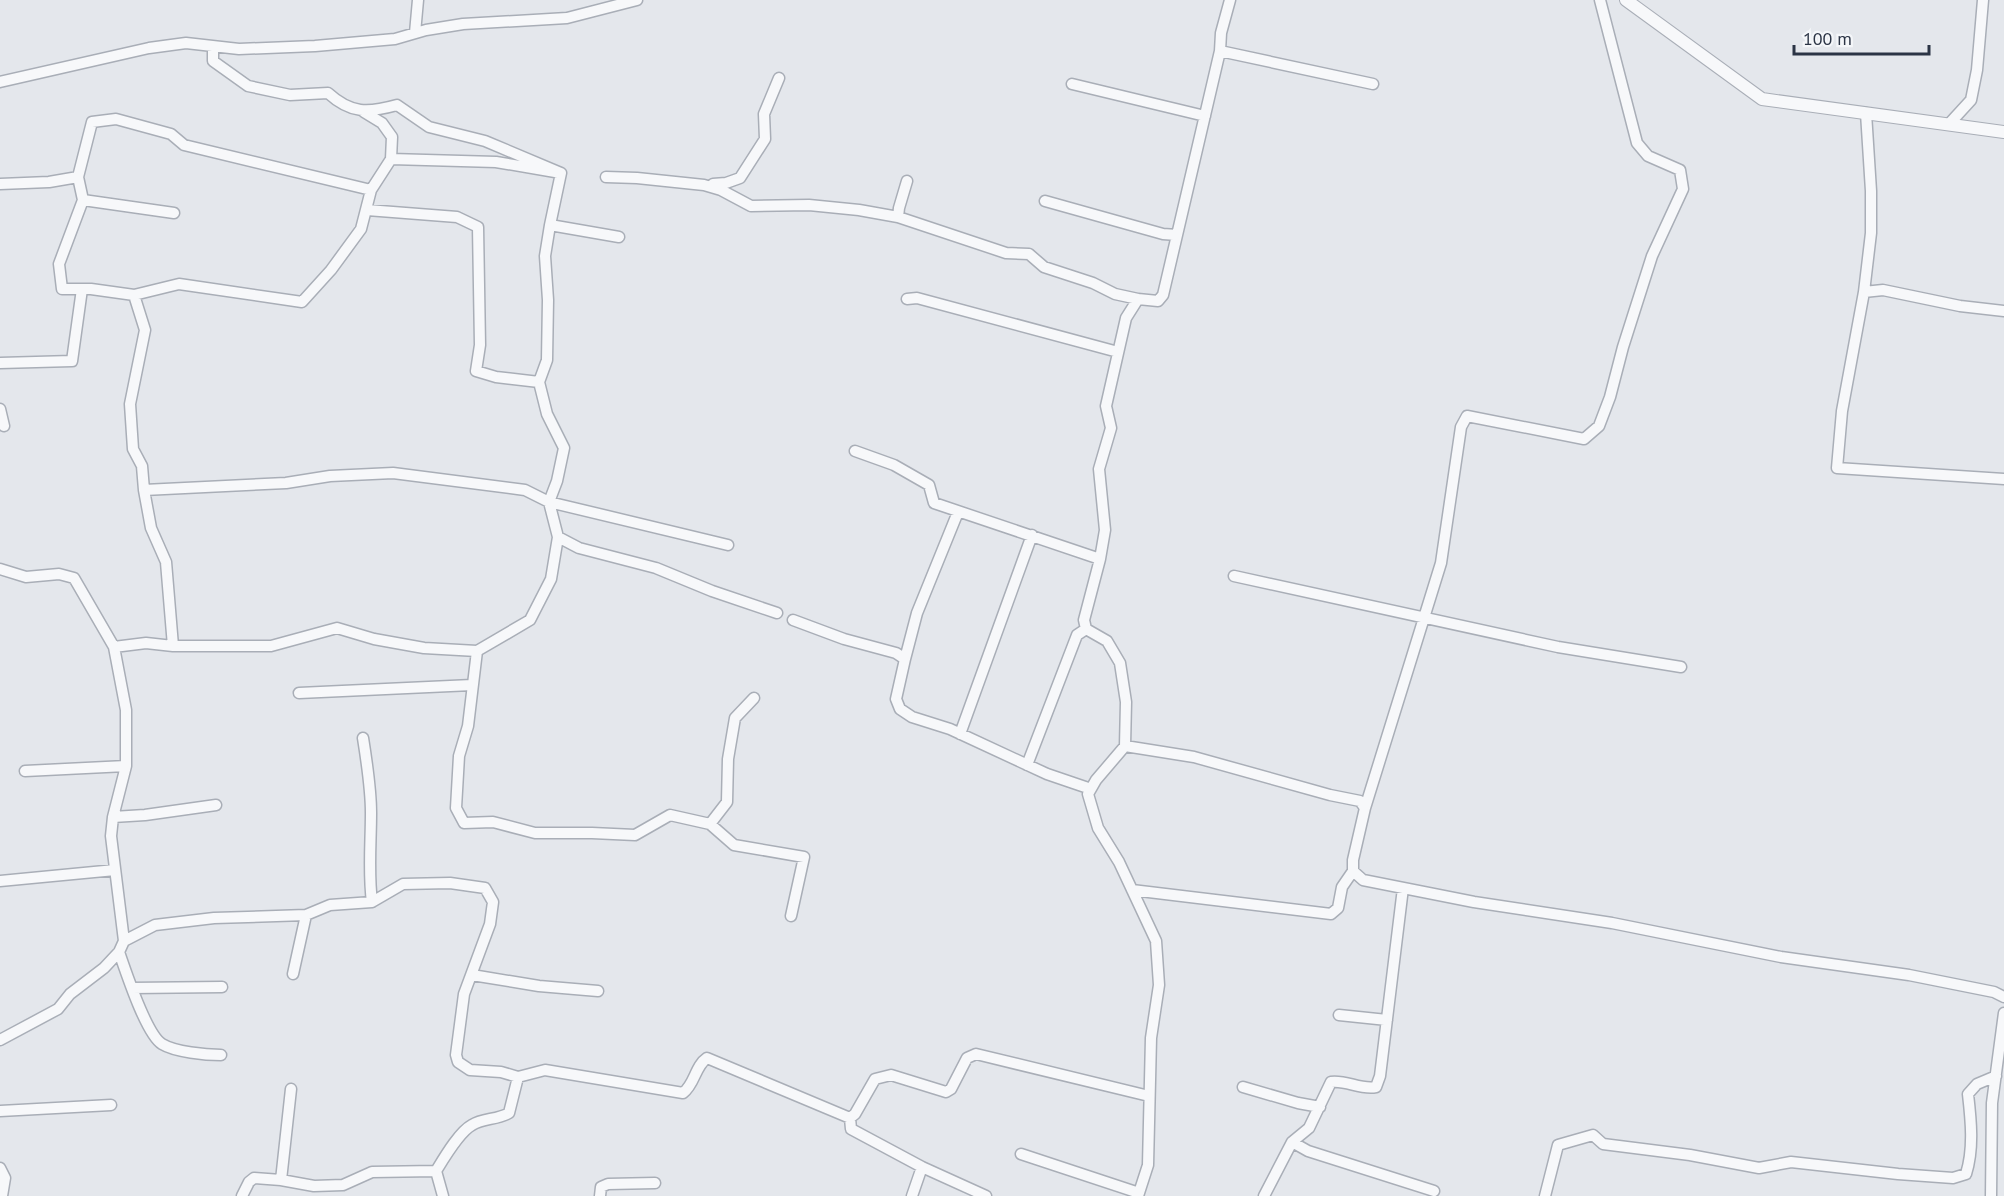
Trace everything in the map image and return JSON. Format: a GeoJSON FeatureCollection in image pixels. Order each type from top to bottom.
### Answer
{"type":"FeatureCollection","features":[{"type":"Feature","properties":{"kind":"street"},"geometry":{"type":"LineString","coordinates":[[415,33],[418,0]]}},
{"type":"Feature","properties":{"kind":"street"},"geometry":{"type":"LineString","coordinates":[[0,82],[149,48],[186,43],[239,49],[315,46],[395,39],[463,24],[567,18],[637,0]]}},
{"type":"Feature","properties":{"kind":"street"},"geometry":{"type":"LineString","coordinates":[[606,177],[704,185],[722,190],[751,206],[809,205],[898,217],[1006,253],[1029,254],[1044,267],[1093,283],[1115,294],[1158,301],[1163,295],[1230,0]]}},
{"type":"Feature","properties":{"kind":"street"},"geometry":{"type":"LineString","coordinates":[[1132,890],[1331,914],[1338,908],[1342,886],[1353,871],[1353,860],[1365,808],[1441,564],[1461,427],[1467,416],[1584,439],[1599,426],[1610,397],[1623,347],[1652,256],[1683,189],[1680,170],[1648,156],[1637,143],[1600,0]]}},
{"type":"Feature","properties":{"kind":"street"},"geometry":{"type":"LineString","coordinates":[[1626,0],[1762,99],[2004,132]]}},
{"type":"Feature","properties":{"kind":"street"},"geometry":{"type":"LineString","coordinates":[[1949,124],[1971,100],[1977,70],[1983,0]]}},
{"type":"Feature","properties":{"kind":"street"},"geometry":{"type":"LineString","coordinates":[[213,46],[213,60],[248,86],[290,95],[328,93],[339,103],[364,112],[382,123],[392,137],[391,159],[371,190],[361,229],[331,270],[302,302],[179,284],[134,295],[62,289],[59,264],[83,200],[78,177],[92,122],[116,118],[171,134],[184,146],[371,190]]}},
{"type":"Feature","properties":{"kind":"street"},"geometry":{"type":"LineString","coordinates":[[1220,51],[1373,84]]}},
{"type":"Feature","properties":{"kind":"street"},"geometry":{"type":"LineString","coordinates":[[704,185],[726,183],[740,178],[765,139],[764,114],[780,78]]}},
{"type":"Feature","properties":{"kind":"street"},"geometry":{"type":"LineString","coordinates":[[1072,84],[1205,116]]}},
{"type":"Feature","properties":{"kind":"street"},"geometry":{"type":"LineString","coordinates":[[364,112],[397,105],[429,127],[485,141],[561,173]]}},
{"type":"Feature","properties":{"kind":"street"},"geometry":{"type":"LineString","coordinates":[[1866,113],[1871,233],[1864,292],[1842,411],[1837,468],[2004,479]]}},
{"type":"Feature","properties":{"kind":"street"},"geometry":{"type":"LineString","coordinates":[[391,159],[496,162],[561,173]]}},
{"type":"Feature","properties":{"kind":"street"},"geometry":{"type":"LineString","coordinates":[[114,647],[146,644],[271,646],[337,628],[374,639],[424,648],[477,651],[530,620],[550,579],[558,537],[549,502],[557,481],[564,448],[547,414],[539,382],[547,360],[548,300],[545,256],[561,173]]}},
{"type":"Feature","properties":{"kind":"street"},"geometry":{"type":"LineString","coordinates":[[0,184],[49,183],[78,177]]}},
{"type":"Feature","properties":{"kind":"street"},"geometry":{"type":"LineString","coordinates":[[898,217],[907,182]]}},
{"type":"Feature","properties":{"kind":"street"},"geometry":{"type":"LineString","coordinates":[[83,200],[174,213]]}},
{"type":"Feature","properties":{"kind":"street"},"geometry":{"type":"LineString","coordinates":[[1045,201],[1163,234],[1177,235]]}},
{"type":"Feature","properties":{"kind":"street"},"geometry":{"type":"LineString","coordinates":[[367,210],[457,217],[478,227],[480,345],[476,371],[496,377],[539,382]]}},
{"type":"Feature","properties":{"kind":"street"},"geometry":{"type":"LineString","coordinates":[[550,225],[619,237]]}},
{"type":"Feature","properties":{"kind":"street"},"geometry":{"type":"LineString","coordinates":[[0,363],[72,361],[82,289]]}},
{"type":"Feature","properties":{"kind":"street"},"geometry":{"type":"LineString","coordinates":[[1864,292],[1882,290],[1960,306],[2004,311]]}},
{"type":"Feature","properties":{"kind":"street"},"geometry":{"type":"LineString","coordinates":[[134,295],[145,330],[130,404],[133,449],[142,466],[151,528],[166,562],[173,646]]}},
{"type":"Feature","properties":{"kind":"street"},"geometry":{"type":"LineString","coordinates":[[908,299],[917,298],[1118,351]]}},
{"type":"Feature","properties":{"kind":"street"},"geometry":{"type":"LineString","coordinates":[[1021,1154],[1138,1194],[1148,1165],[1151,1038],[1159,985],[1156,941],[1119,862],[1098,828],[1089,794],[1125,746],[1126,702],[1120,663],[1107,641],[1086,629],[1084,620],[1105,530],[1099,469],[1111,428],[1106,406],[1126,318],[1138,299]]}},
{"type":"Feature","properties":{"kind":"street"},"geometry":{"type":"LineString","coordinates":[[0,409],[4,426]]}},
{"type":"Feature","properties":{"kind":"street"},"geometry":{"type":"LineString","coordinates":[[855,451],[894,465],[929,484],[933,503],[1100,559]]}},
{"type":"Feature","properties":{"kind":"street"},"geometry":{"type":"LineString","coordinates":[[144,490],[286,483],[330,476],[393,473],[525,490],[549,502],[728,545]]}},
{"type":"Feature","properties":{"kind":"street"},"geometry":{"type":"LineString","coordinates":[[958,512],[917,613],[896,699],[900,709],[912,717],[960,734],[1047,774],[1091,789]]}},
{"type":"Feature","properties":{"kind":"street"},"geometry":{"type":"LineString","coordinates":[[960,734],[1032,535]]}},
{"type":"Feature","properties":{"kind":"street"},"geometry":{"type":"LineString","coordinates":[[558,537],[579,548],[656,568],[712,591],[777,613]]}},
{"type":"Feature","properties":{"kind":"street"},"geometry":{"type":"LineString","coordinates":[[0,570],[26,577],[59,574],[74,578],[114,647],[126,710],[126,766],[113,817],[111,836],[124,941],[119,952],[104,968],[70,994],[58,1009],[0,1040]]}},
{"type":"Feature","properties":{"kind":"street"},"geometry":{"type":"LineString","coordinates":[[1234,576],[1558,647],[1681,667]]}},
{"type":"Feature","properties":{"kind":"street"},"geometry":{"type":"LineString","coordinates":[[793,620],[844,639],[896,653],[905,659]]}},
{"type":"Feature","properties":{"kind":"street"},"geometry":{"type":"LineString","coordinates":[[1027,765],[1077,635],[1086,629]]}},
{"type":"Feature","properties":{"kind":"street"},"geometry":{"type":"LineString","coordinates":[[477,651],[468,726],[459,756],[456,808],[464,823],[493,822],[535,833],[635,835],[670,815],[710,824],[734,845],[804,857],[790,915]]}},
{"type":"Feature","properties":{"kind":"street"},"geometry":{"type":"LineString","coordinates":[[299,693],[472,685]]}},
{"type":"Feature","properties":{"kind":"street"},"geometry":{"type":"LineString","coordinates":[[710,824],[727,802],[729,759],[735,718],[754,698]]}},
{"type":"Feature","properties":{"kind":"street"},"geometry":{"type":"LineString","coordinates":[[363,738],[371,810],[369,882],[372,902]]}},
{"type":"Feature","properties":{"kind":"street"},"geometry":{"type":"LineString","coordinates":[[1125,746],[1194,757],[1330,795],[1360,801],[1365,808]]}},
{"type":"Feature","properties":{"kind":"street"},"geometry":{"type":"LineString","coordinates":[[25,771],[126,766]]}},
{"type":"Feature","properties":{"kind":"street"},"geometry":{"type":"LineString","coordinates":[[113,817],[216,806]]}},
{"type":"Feature","properties":{"kind":"street"},"geometry":{"type":"LineString","coordinates":[[0,881],[115,870]]}},
{"type":"Feature","properties":{"kind":"street"},"geometry":{"type":"LineString","coordinates":[[1353,871],[1363,880],[1474,902],[1612,923],[1781,957],[1909,975],[1994,992],[2004,997]]}},
{"type":"Feature","properties":{"kind":"street"},"geometry":{"type":"LineString","coordinates":[[124,941],[155,925],[214,918],[306,915],[330,905],[372,902],[403,884],[450,883],[485,888],[493,902],[490,924],[464,994],[456,1055],[458,1062],[470,1070],[501,1072],[518,1077],[545,1070],[683,1093],[690,1088],[702,1061],[707,1058],[850,1118]]}},
{"type":"Feature","properties":{"kind":"street"},"geometry":{"type":"LineString","coordinates":[[1264,1196],[1292,1142],[1309,1128],[1331,1082],[1338,1081],[1366,1089],[1376,1087],[1380,1076],[1403,888]]}},
{"type":"Feature","properties":{"kind":"street"},"geometry":{"type":"LineString","coordinates":[[293,974],[306,915]]}},
{"type":"Feature","properties":{"kind":"street"},"geometry":{"type":"LineString","coordinates":[[119,952],[152,1034],[162,1044],[201,1055],[221,1055]]}},
{"type":"Feature","properties":{"kind":"street"},"geometry":{"type":"LineString","coordinates":[[472,975],[539,986],[598,991]]}},
{"type":"Feature","properties":{"kind":"street"},"geometry":{"type":"LineString","coordinates":[[132,988],[222,987]]}},
{"type":"Feature","properties":{"kind":"street"},"geometry":{"type":"LineString","coordinates":[[1991,1196],[1991,1116],[2004,1013]]}},
{"type":"Feature","properties":{"kind":"street"},"geometry":{"type":"LineString","coordinates":[[1339,1015],[1387,1020]]}},
{"type":"Feature","properties":{"kind":"street"},"geometry":{"type":"LineString","coordinates":[[850,1118],[875,1079],[891,1075],[946,1092],[951,1089],[967,1058],[976,1054],[1149,1096]]}},
{"type":"Feature","properties":{"kind":"street"},"geometry":{"type":"LineString","coordinates":[[1545,1196],[1558,1144],[1593,1135],[1603,1144],[1690,1155],[1759,1168],[1791,1162],[1953,1178],[1966,1174],[1970,1161],[1971,1117],[1968,1094],[1977,1084],[1996,1076]]}},
{"type":"Feature","properties":{"kind":"street"},"geometry":{"type":"LineString","coordinates":[[436,1171],[461,1135],[472,1124],[501,1118],[509,1113],[518,1077]]}},
{"type":"Feature","properties":{"kind":"street"},"geometry":{"type":"LineString","coordinates":[[1243,1087],[1320,1107]]}},
{"type":"Feature","properties":{"kind":"street"},"geometry":{"type":"LineString","coordinates":[[281,1180],[291,1089]]}},
{"type":"Feature","properties":{"kind":"street"},"geometry":{"type":"LineString","coordinates":[[0,1111],[111,1106]]}},
{"type":"Feature","properties":{"kind":"street"},"geometry":{"type":"LineString","coordinates":[[850,1118],[851,1129],[922,1167],[986,1196]]}},
{"type":"Feature","properties":{"kind":"street"},"geometry":{"type":"LineString","coordinates":[[1292,1142],[1308,1151],[1434,1191]]}},
{"type":"Feature","properties":{"kind":"street"},"geometry":{"type":"LineString","coordinates":[[912,1196],[922,1167]]}},
{"type":"Feature","properties":{"kind":"street"},"geometry":{"type":"LineString","coordinates":[[0,1168],[5,1178],[2,1196]]}},
{"type":"Feature","properties":{"kind":"street"},"geometry":{"type":"LineString","coordinates":[[242,1196],[249,1182],[254,1178],[314,1186],[343,1185],[372,1172],[436,1171]]}},
{"type":"Feature","properties":{"kind":"street"},"geometry":{"type":"LineString","coordinates":[[436,1171],[443,1196]]}},
{"type":"Feature","properties":{"kind":"street"},"geometry":{"type":"LineString","coordinates":[[600,1196],[601,1187],[608,1184],[655,1183]]}}]}
